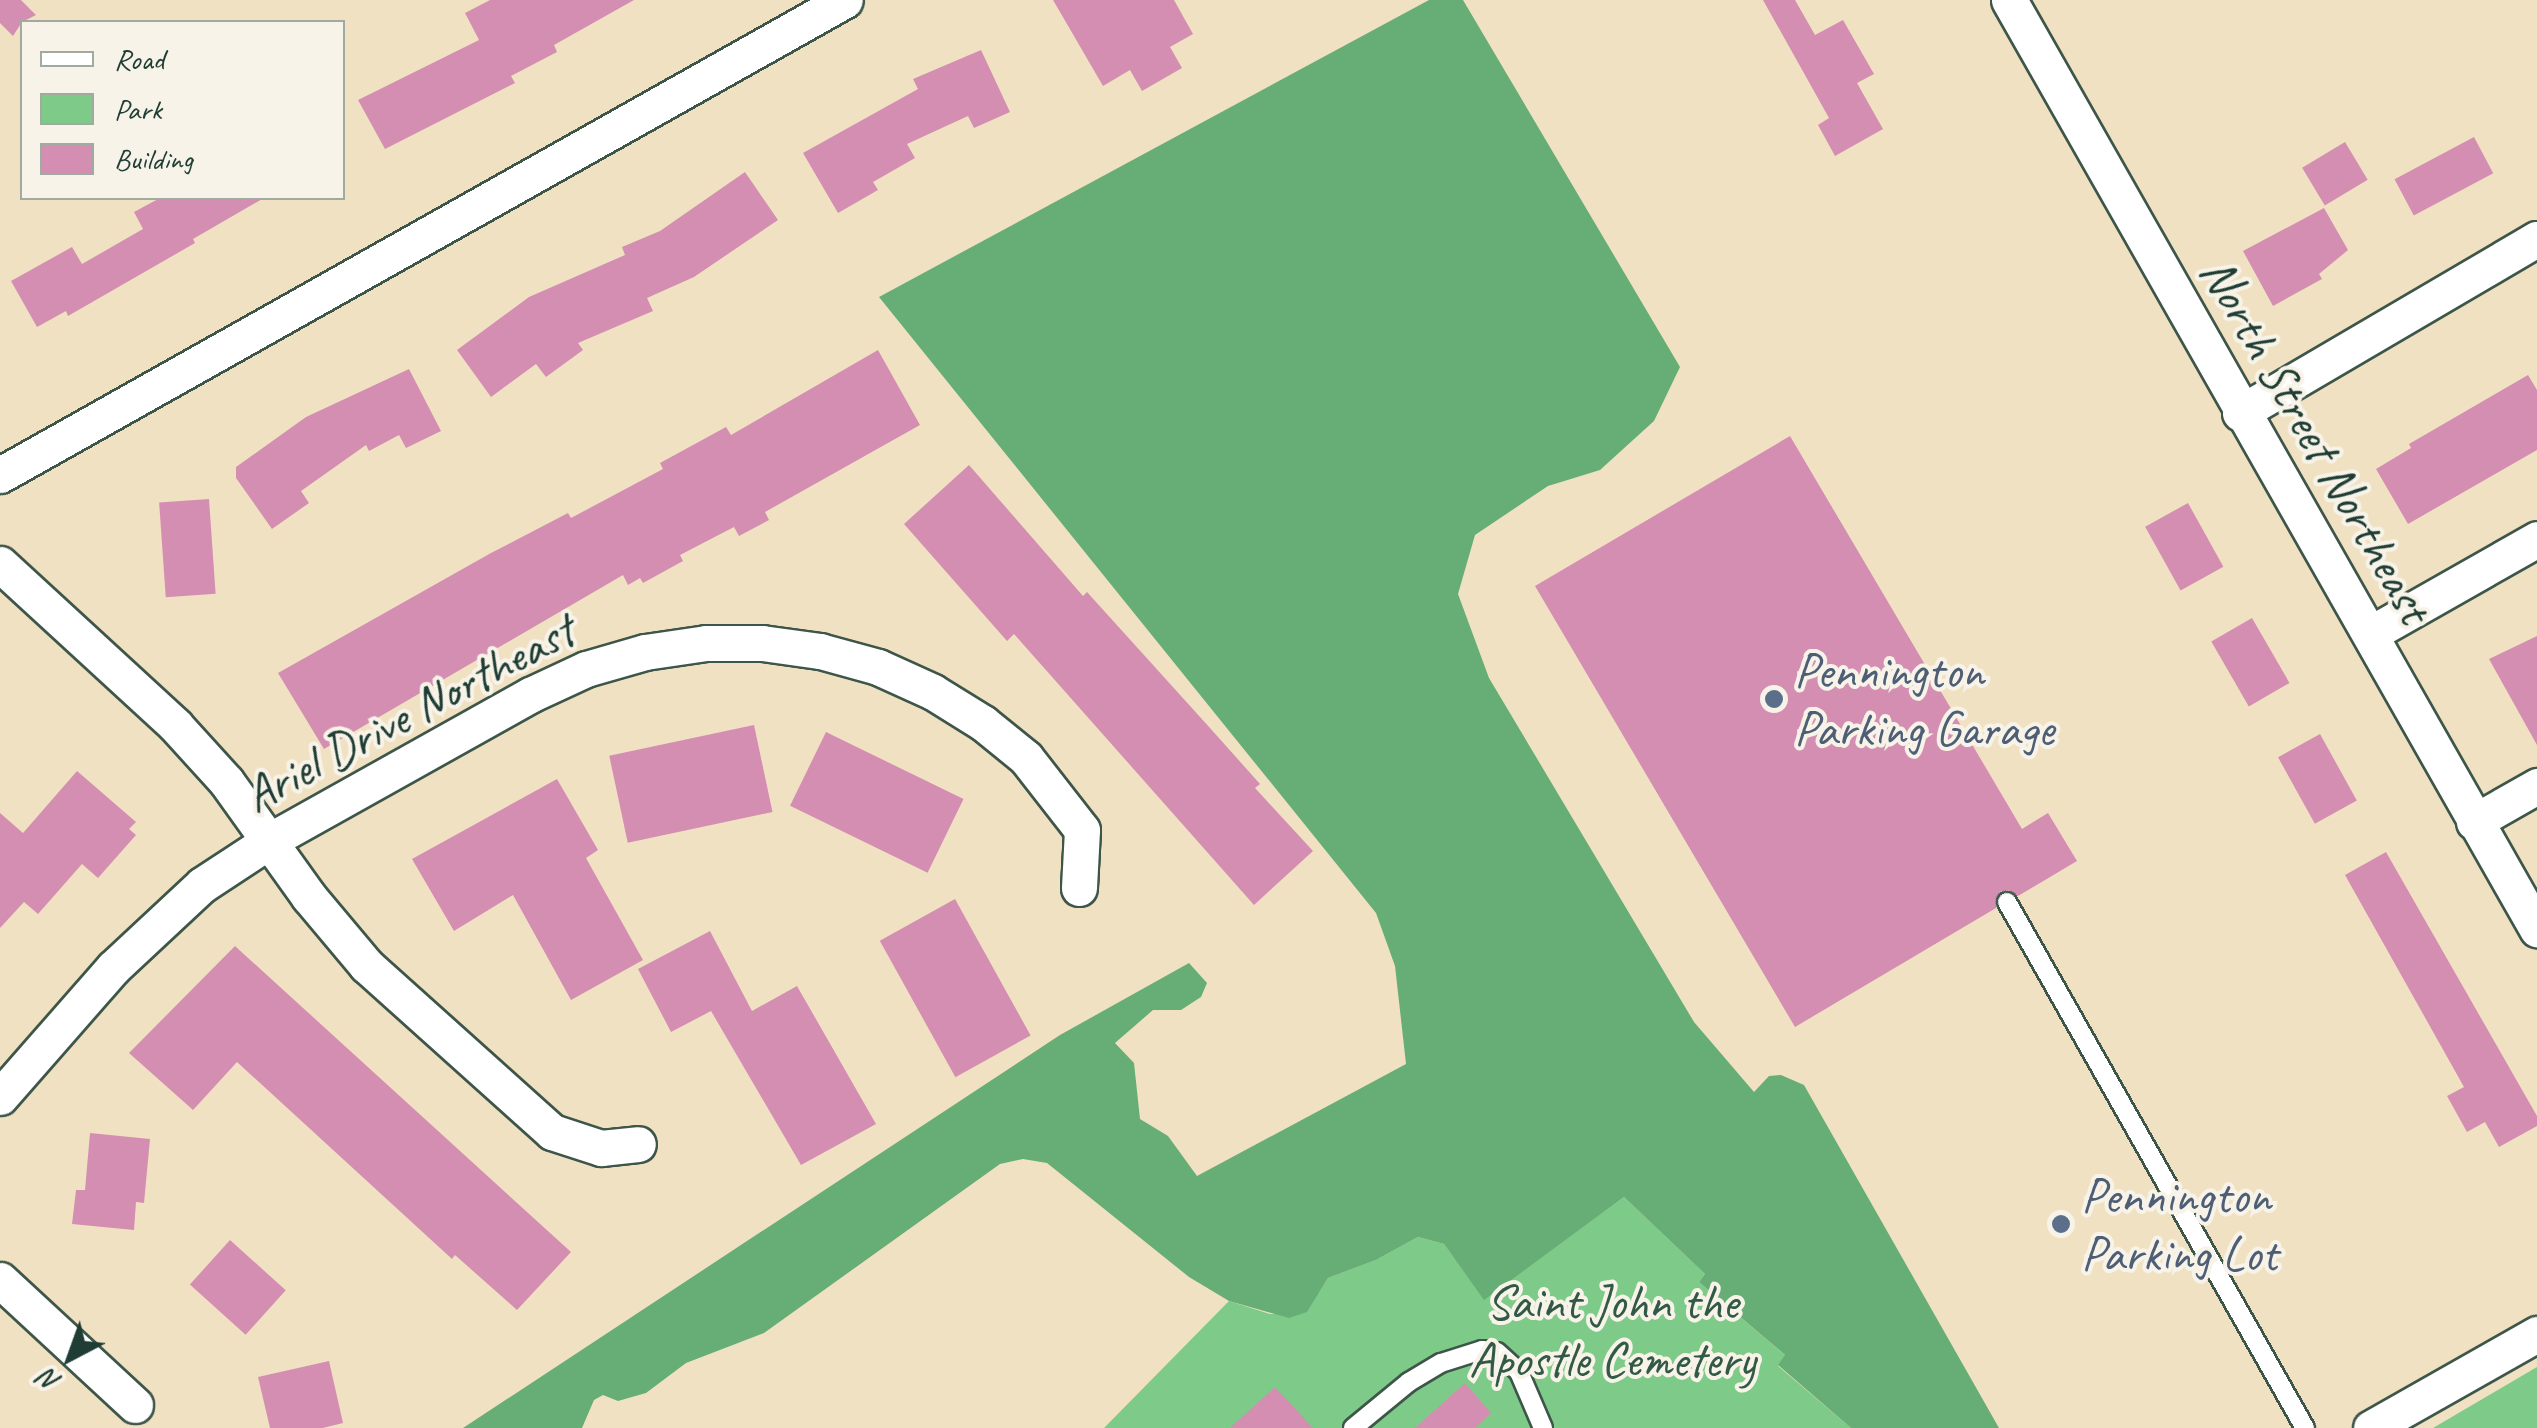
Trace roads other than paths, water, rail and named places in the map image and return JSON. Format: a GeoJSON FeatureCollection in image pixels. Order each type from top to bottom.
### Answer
{"type":"FeatureCollection","features":[{"type":"Feature","properties":{"kind":"street"},"geometry":{"type":"LineString","coordinates":[[0,475],[845,0]]}},
{"type":"Feature","properties":{"kind":"street","name":"North Street Northeast"},"geometry":{"type":"LineString","coordinates":[[2008,0],[2474,822],[2534,917]]}},
{"type":"Feature","properties":{"kind":"street"},"geometry":{"type":"LineString","coordinates":[[2240,413],[2537,238]]}},
{"type":"Feature","properties":{"kind":"street"},"geometry":{"type":"LineString","coordinates":[[2370,634],[2537,539]]}},
{"type":"Feature","properties":{"kind":"street"},"geometry":{"type":"LineString","coordinates":[[0,564],[175,725],[226,781],[366,964],[552,1132],[601,1148],[638,1144]]}},
{"type":"Feature","properties":{"kind":"street","name":"Ariel Drive Northeast"},"geometry":{"type":"LineString","coordinates":[[0,1097],[144,936],[202,885],[270,841],[530,695],[586,669],[644,652],[706,643],[762,643],[820,651],[878,667],[933,692],[984,723],[1026,758],[1082,830],[1079,888]]}},
{"type":"Feature","properties":{"kind":"street"},"geometry":{"type":"LineString","coordinates":[[2474,822],[2537,786]]}},
{"type":"Feature","properties":{"kind":"street"},"geometry":{"type":"LineString","coordinates":[[0,1280],[136,1405]]}},
{"type":"Feature","properties":{"kind":"street"},"geometry":{"type":"LineString","coordinates":[[2371,1428],[2537,1334]]}},
{"type":"Feature","properties":{"kind":"lane"},"geometry":{"type":"LineString","coordinates":[[2007,902],[2305,1428]]}},
{"type":"Feature","properties":{"kind":"lane"},"geometry":{"type":"LineString","coordinates":[[1354,1428],[1409,1382],[1441,1363],[1482,1350],[1497,1352],[1520,1372],[1543,1428]]}},
{"type":"Feature","properties":{"kind":"place","name":"Pennington Parking Garage"},"geometry":{"type":"Point","coordinates":[1774,699]}},
{"type":"Feature","properties":{"kind":"place","name":"Pennington Parking Lot"},"geometry":{"type":"Point","coordinates":[2061,1224]}},
{"type":"Feature","properties":{"kind":"park label","name":"Saint John the Apostle Cemetery"},"geometry":{"type":"Point","coordinates":[1612,1330]}}]}
